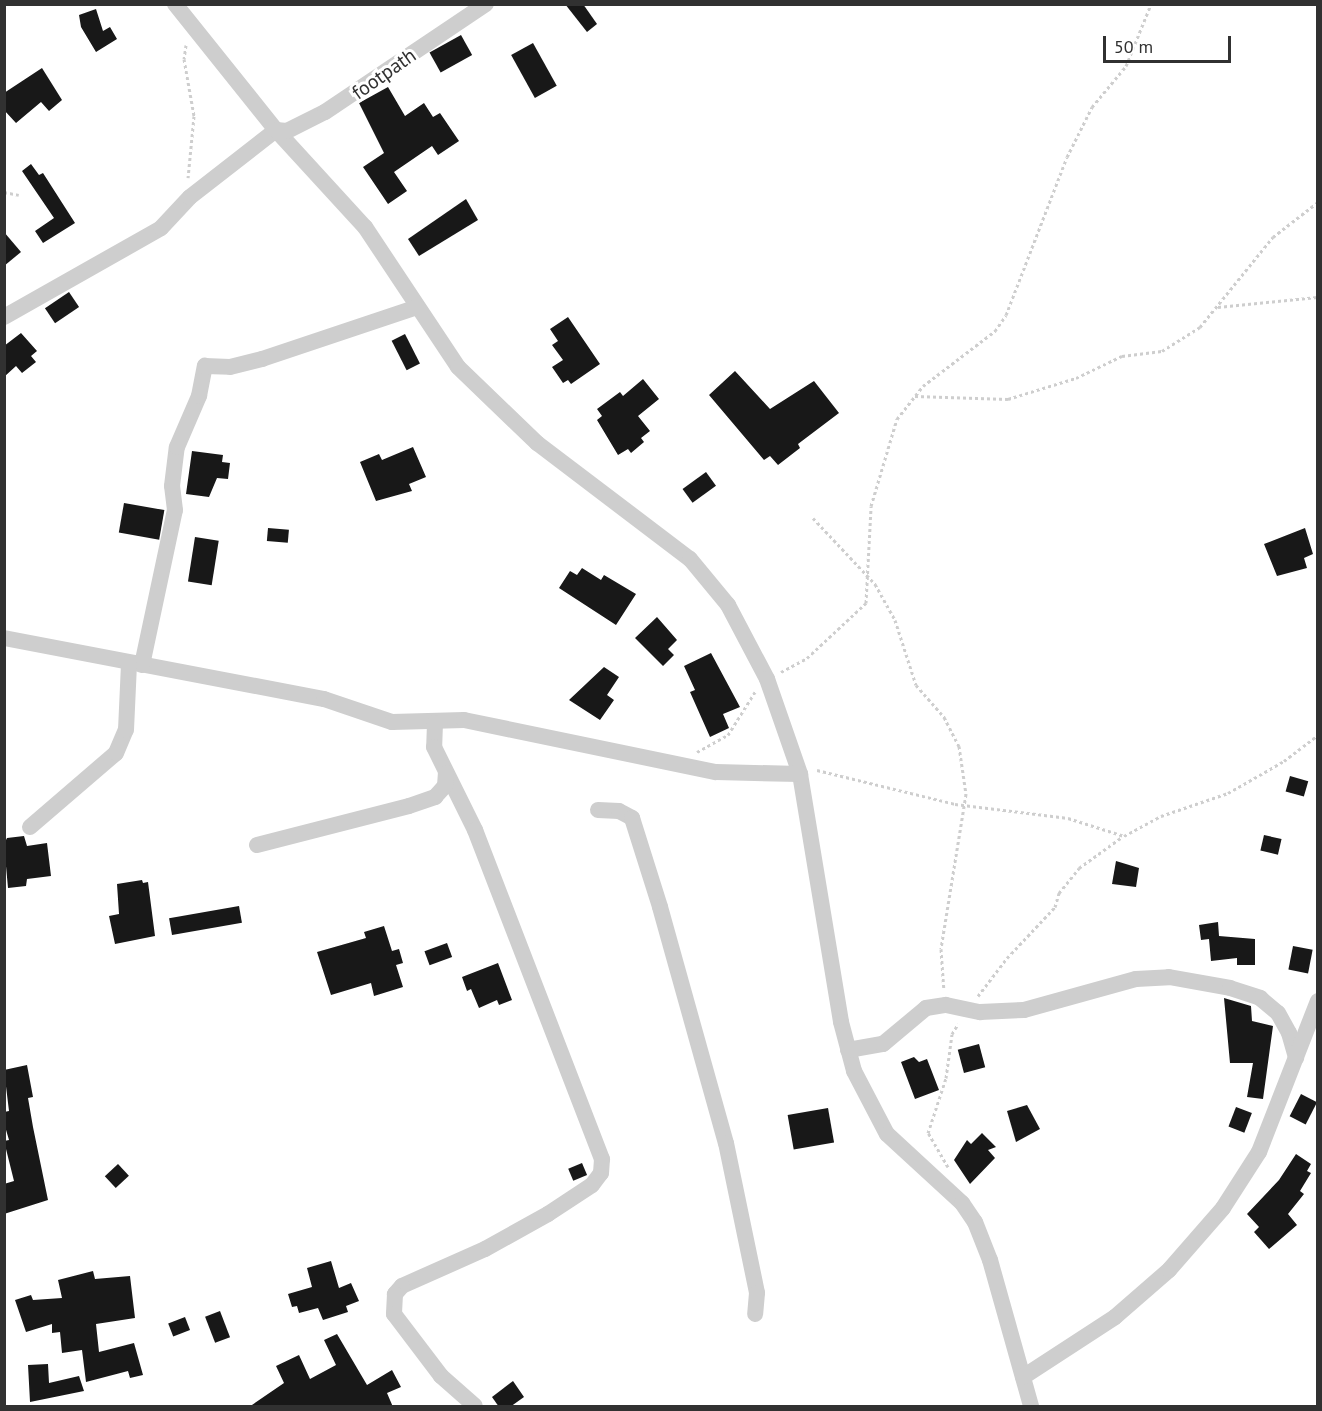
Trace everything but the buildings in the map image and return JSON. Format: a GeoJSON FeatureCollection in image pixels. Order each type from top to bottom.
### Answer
{"type":"FeatureCollection","features":[{"type":"Feature","properties":{"kind":"street"},"geometry":{"type":"LineString","coordinates":[[175,4],[197,35],[276,130],[365,227],[458,367],[484,395],[537,443],[645,521],[702,572],[728,605],[766,679],[798,767],[848,1050],[861,1090],[887,1134],[962,1203],[975,1222],[1031,1407]]}},
{"type":"Feature","properties":{"kind":"street","name":"footpath"},"geometry":{"type":"LineString","coordinates":[[276,130],[287,131],[347,99],[486,4]]}},
{"type":"Feature","properties":{"kind":"street"},"geometry":{"type":"LineString","coordinates":[[4,317],[64,280],[150,235],[183,203],[276,130]]}},
{"type":"Feature","properties":{"kind":"street"},"geometry":{"type":"LineString","coordinates":[[30,826],[116,753],[126,730],[136,664],[175,510],[172,486],[177,447],[199,396],[205,366],[230,367],[262,359],[417,308]]}},
{"type":"Feature","properties":{"kind":"street"},"geometry":{"type":"LineString","coordinates":[[4,638],[324,699],[392,722],[435,723],[464,720],[679,766],[745,774],[798,767]]}},
{"type":"Feature","properties":{"kind":"street"},"geometry":{"type":"LineString","coordinates":[[435,723],[434,747],[475,830],[602,1159],[601,1173],[592,1185],[548,1214],[486,1249],[402,1286],[395,1294],[394,1314],[441,1376],[475,1407]]}},
{"type":"Feature","properties":{"kind":"street"},"geometry":{"type":"LineString","coordinates":[[257,845],[409,806],[435,797],[444,786],[446,773]]}},
{"type":"Feature","properties":{"kind":"street"},"geometry":{"type":"LineString","coordinates":[[597,810],[619,811],[632,818],[660,907],[726,1143],[757,1293],[755,1314]]}},
{"type":"Feature","properties":{"kind":"street"},"geometry":{"type":"LineString","coordinates":[[848,1050],[883,1044],[898,1035],[926,1008],[946,1005],[980,1012],[1024,1010],[1136,980],[1169,977],[1230,988],[1260,998],[1278,1013],[1289,1033],[1296,1058]]}},
{"type":"Feature","properties":{"kind":"street"},"geometry":{"type":"LineString","coordinates":[[1023,1377],[1115,1317],[1169,1270],[1206,1230],[1238,1189],[1259,1152],[1317,1001]]}},
{"type":"Feature","properties":{"kind":"path"},"geometry":{"type":"LineString","coordinates":[[679,766],[728,735],[766,679],[807,658],[866,603],[871,506],[880,480],[882,460],[902,408],[943,369],[995,332],[1006,315],[1067,157],[1092,106],[1126,66],[1151,4]]}},
{"type":"Feature","properties":{"kind":"path"},"geometry":{"type":"LineString","coordinates":[[183,203],[194,116],[184,59],[187,41],[197,35]]}},
{"type":"Feature","properties":{"kind":"path"},"geometry":{"type":"LineString","coordinates":[[4,192],[19,195]]}},
{"type":"Feature","properties":{"kind":"path"},"geometry":{"type":"LineString","coordinates":[[915,396],[1008,399],[1076,378],[1122,356],[1162,351],[1200,327],[1273,237],[1317,202]]}},
{"type":"Feature","properties":{"kind":"path"},"geometry":{"type":"LineString","coordinates":[[1218,307],[1317,297]]}},
{"type":"Feature","properties":{"kind":"path"},"geometry":{"type":"LineString","coordinates":[[813,518],[868,577],[895,620],[916,685],[944,717],[959,746],[967,778],[965,805],[961,812],[959,853],[950,880],[948,920],[941,949],[946,1005]]}},
{"type":"Feature","properties":{"kind":"path"},"geometry":{"type":"LineString","coordinates":[[798,767],[965,805],[1068,818],[1124,836],[1161,816],[1228,793],[1284,761],[1317,735]]}}]}
